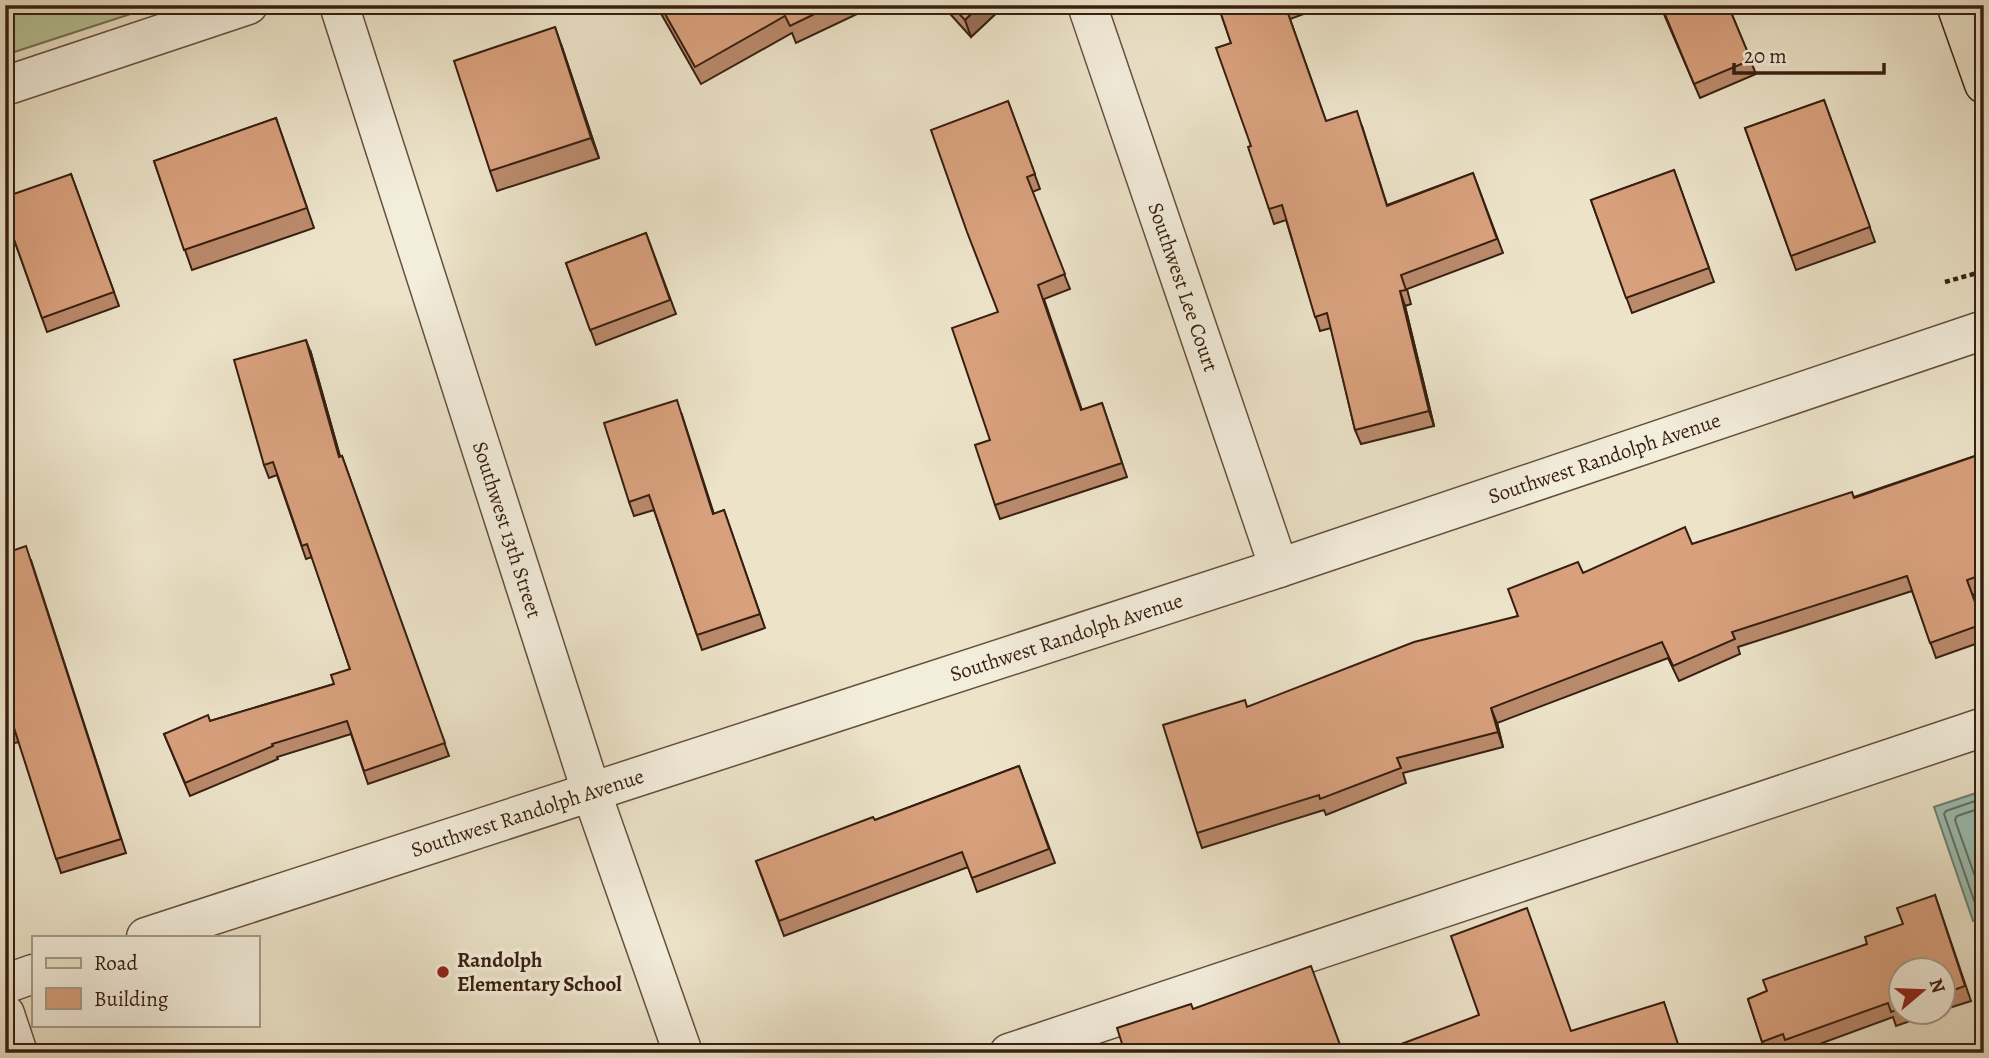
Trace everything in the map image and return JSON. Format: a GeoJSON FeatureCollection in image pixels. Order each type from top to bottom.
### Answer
{"type":"FeatureCollection","features":[{"type":"Feature","properties":{"kind":"main road"},"geometry":{"type":"LineString","coordinates":[[1956,5],[1984,83]]}},
{"type":"Feature","properties":{"kind":"street"},"geometry":{"type":"LineString","coordinates":[[5,86],[247,5]]}},
{"type":"Feature","properties":{"kind":"street","name":"Southwest 13th Street"},"geometry":{"type":"LineString","coordinates":[[339,5],[591,791],[683,1053]]}},
{"type":"Feature","properties":{"kind":"street","name":"Southwest Lee Court"},"geometry":{"type":"LineString","coordinates":[[1087,5],[1279,568]]}},
{"type":"Feature","properties":{"kind":"street","name":"Southwest Randolph Avenue"},"geometry":{"type":"LineString","coordinates":[[149,936],[1279,568],[1984,330]]}},
{"type":"Feature","properties":{"kind":"street"},"geometry":{"type":"LineString","coordinates":[[1009,1053],[1984,727]]}},
{"type":"Feature","properties":{"kind":"street"},"geometry":{"type":"LineString","coordinates":[[5,984],[32,974]]}},
{"type":"Feature","properties":{"kind":"street"},"geometry":{"type":"LineString","coordinates":[[5,1014],[18,1053]]}},
{"type":"Feature","properties":{"kind":"path"},"geometry":{"type":"LineString","coordinates":[[1945,282],[1984,271]]}},
{"type":"Feature","properties":{"kind":"green space"},"geometry":{"type":"Polygon","coordinates":[[[5,5],[158,5],[5,55],[5,5]]]}},
{"type":"Feature","properties":{"kind":"water"},"geometry":{"type":"Polygon","coordinates":[[[1982,791],[1984,917],[1973,921],[1934,807],[1982,791]]]}},
{"type":"Feature","properties":{"kind":"building"},"geometry":{"type":"Polygon","coordinates":[[[660,5],[833,5],[790,26],[785,16],[695,67],[660,5]]]}},
{"type":"Feature","properties":{"kind":"building"},"geometry":{"type":"Polygon","coordinates":[[[951,5],[980,5],[965,20],[951,5]]]}},
{"type":"Feature","properties":{"kind":"building"},"geometry":{"type":"Polygon","coordinates":[[[1218,5],[1285,5],[1326,121],[1357,111],[1387,206],[1473,173],[1497,239],[1401,275],[1406,290],[1400,291],[1429,411],[1355,430],[1327,313],[1315,317],[1282,205],[1269,209],[1248,147],[1251,146],[1216,48],[1231,43],[1218,5]]]}},
{"type":"Feature","properties":{"kind":"building"},"geometry":{"type":"Polygon","coordinates":[[[1661,5],[1728,5],[1751,60],[1694,84],[1661,5]]]}},
{"type":"Feature","properties":{"kind":"building"},"geometry":{"type":"Polygon","coordinates":[[[555,27],[591,138],[490,171],[454,61],[555,27]]]}},
{"type":"Feature","properties":{"kind":"building"},"geometry":{"type":"Polygon","coordinates":[[[1824,100],[1870,227],[1791,256],[1745,128],[1824,100]]]}},
{"type":"Feature","properties":{"kind":"building"},"geometry":{"type":"Polygon","coordinates":[[[1008,101],[1035,174],[1027,177],[1065,274],[1038,285],[1081,410],[1102,403],[1122,463],[995,505],[975,445],[990,440],[952,328],[998,312],[931,130],[1008,101]]]}},
{"type":"Feature","properties":{"kind":"building"},"geometry":{"type":"Polygon","coordinates":[[[276,118],[307,208],[184,250],[154,161],[276,118]]]}},
{"type":"Feature","properties":{"kind":"building"},"geometry":{"type":"Polygon","coordinates":[[[1674,170],[1709,268],[1626,298],[1591,200],[1674,170]]]}},
{"type":"Feature","properties":{"kind":"building"},"geometry":{"type":"Polygon","coordinates":[[[71,174],[114,292],[42,318],[5,214],[5,197],[71,174]]]}},
{"type":"Feature","properties":{"kind":"building"},"geometry":{"type":"Polygon","coordinates":[[[646,233],[670,300],[590,330],[566,263],[646,233]]]}},
{"type":"Feature","properties":{"kind":"building"},"geometry":{"type":"Polygon","coordinates":[[[306,340],[339,457],[342,456],[445,743],[364,771],[347,721],[272,744],[273,746],[185,783],[164,734],[208,715],[210,721],[334,684],[331,675],[350,669],[307,544],[302,546],[273,462],[264,465],[234,360],[306,340]]]}},
{"type":"Feature","properties":{"kind":"building"},"geometry":{"type":"Polygon","coordinates":[[[677,400],[713,514],[724,510],[760,614],[697,635],[649,495],[629,502],[604,423],[677,400]]]}},
{"type":"Feature","properties":{"kind":"building"},"geometry":{"type":"Polygon","coordinates":[[[1984,453],[1984,574],[1967,580],[1983,624],[1930,643],[1907,576],[1732,632],[1735,639],[1673,666],[1662,642],[1491,708],[1498,732],[1397,758],[1401,768],[1320,799],[1319,795],[1197,833],[1163,725],[1245,700],[1247,707],[1414,642],[1518,616],[1508,589],[1578,562],[1583,573],[1685,527],[1692,544],[1852,492],[1854,498],[1984,453]]]}},
{"type":"Feature","properties":{"kind":"building"},"geometry":{"type":"Polygon","coordinates":[[[5,541],[9,552],[26,546],[121,839],[56,859],[14,728],[5,730],[5,541]]]}},
{"type":"Feature","properties":{"kind":"building"},"geometry":{"type":"Polygon","coordinates":[[[1019,766],[1049,849],[972,878],[962,852],[779,921],[756,861],[1019,766]]]}},
{"type":"Feature","properties":{"kind":"building"},"geometry":{"type":"Polygon","coordinates":[[[1935,895],[1955,956],[1888,956],[1888,1003],[1785,1040],[1783,1034],[1762,1042],[1748,999],[1767,991],[1763,980],[1867,944],[1865,937],[1903,924],[1897,908],[1935,895]]]}},
{"type":"Feature","properties":{"kind":"building"},"geometry":{"type":"Polygon","coordinates":[[[1527,908],[1571,1031],[1664,1002],[1681,1053],[1377,1053],[1479,1015],[1451,936],[1527,908]]]}},
{"type":"Feature","properties":{"kind":"building"},"geometry":{"type":"Polygon","coordinates":[[[1958,965],[1965,986],[1958,989],[1958,965]]]}},
{"type":"Feature","properties":{"kind":"building"},"geometry":{"type":"Polygon","coordinates":[[[1311,966],[1343,1053],[1125,1053],[1117,1028],[1191,1004],[1193,1009],[1311,966]]]}},
{"type":"Feature","properties":{"kind":"place","name":"Randolph Elementary School"},"geometry":{"type":"Point","coordinates":[443,972]}}]}
